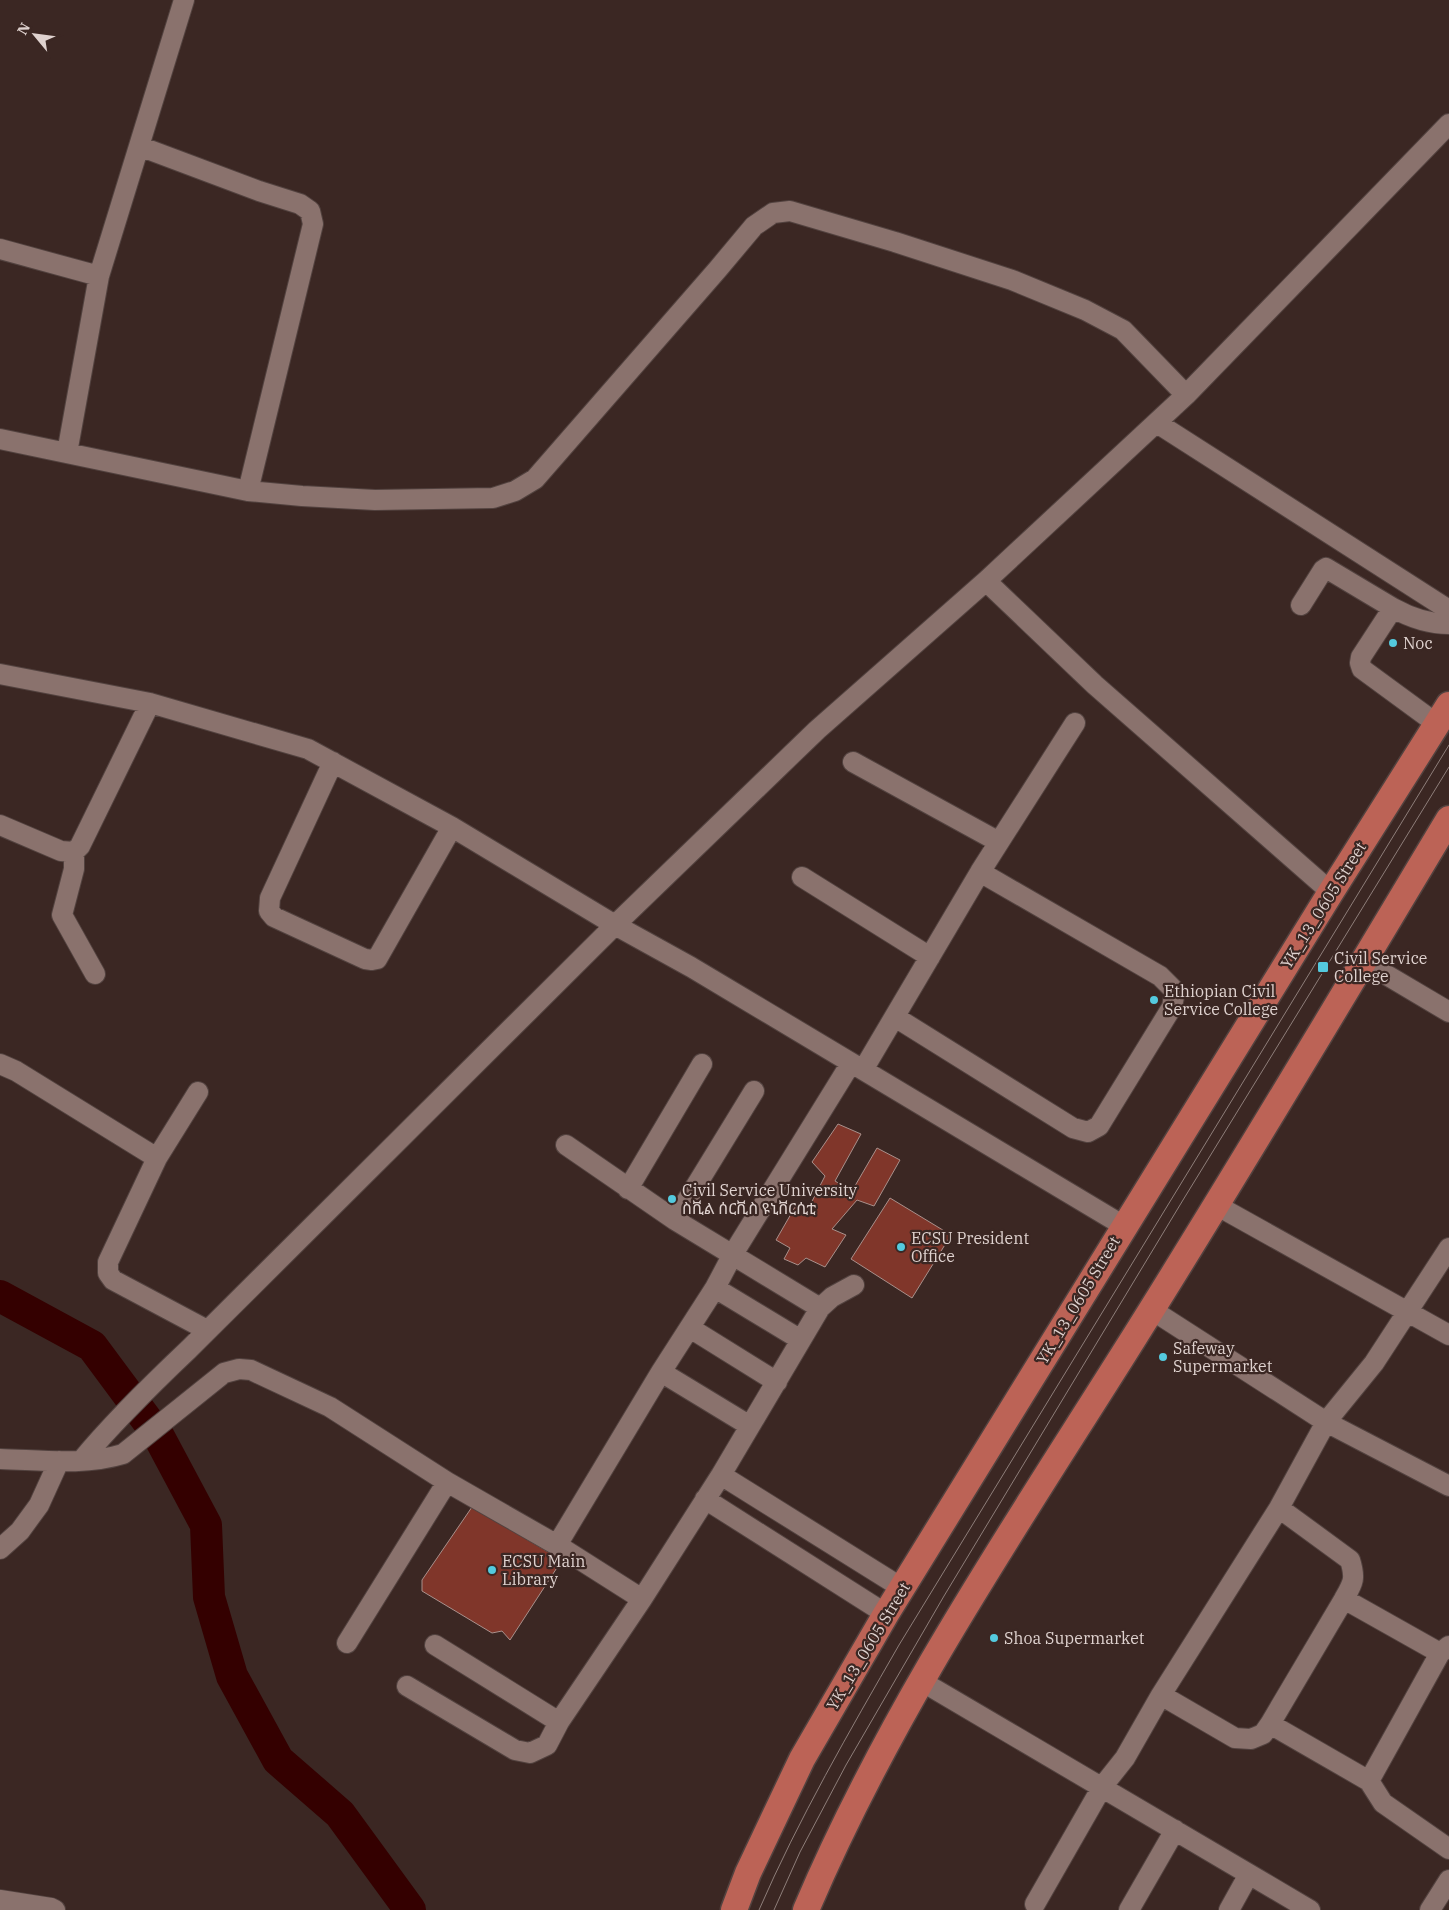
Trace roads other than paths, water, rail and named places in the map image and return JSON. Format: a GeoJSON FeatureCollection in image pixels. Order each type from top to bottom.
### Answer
{"type":"FeatureCollection","features":[{"type":"Feature","properties":{"kind":"main road","name":"YK_13_0605 Street"},"geometry":{"type":"LineString","coordinates":[[734,1910],[748,1873],[802,1759],[886,1614],[1124,1226],[1443,715]]}},
{"type":"Feature","properties":{"kind":"main road"},"geometry":{"type":"LineString","coordinates":[[806,1910],[835,1843],[921,1680],[1152,1310],[1449,819]]}},
{"type":"Feature","properties":{"kind":"street"},"geometry":{"type":"LineString","coordinates":[[67,453],[98,276],[184,0]]}},
{"type":"Feature","properties":{"kind":"street"},"geometry":{"type":"LineString","coordinates":[[80,1461],[110,1425],[615,925],[817,730],[986,581],[1186,395],[1449,124]]}},
{"type":"Feature","properties":{"kind":"street"},"geometry":{"type":"LineString","coordinates":[[139,146],[259,191],[300,204],[310,211],[313,224],[248,491]]}},
{"type":"Feature","properties":{"kind":"street"},"geometry":{"type":"LineString","coordinates":[[0,439],[248,491],[375,500],[493,498],[515,490],[535,479],[754,226],[773,213],[790,211],[895,242],[1012,280],[1085,310],[1123,330],[1186,395]]}},
{"type":"Feature","properties":{"kind":"street"},"geometry":{"type":"LineString","coordinates":[[0,249],[98,276]]}},
{"type":"Feature","properties":{"kind":"street"},"geometry":{"type":"LineString","coordinates":[[1157,423],[1449,610]]}},
{"type":"Feature","properties":{"kind":"street"},"geometry":{"type":"LineString","coordinates":[[1301,605],[1323,570],[1330,568],[1410,618],[1434,624],[1449,624]]}},
{"type":"Feature","properties":{"kind":"street"},"geometry":{"type":"LineString","coordinates":[[986,581],[1096,685],[1331,892]]}},
{"type":"Feature","properties":{"kind":"street"},"geometry":{"type":"LineString","coordinates":[[1393,608],[1361,657],[1362,669],[1443,715]]}},
{"type":"Feature","properties":{"kind":"street"},"geometry":{"type":"LineString","coordinates":[[0,674],[150,703],[308,749],[452,827],[615,925],[691,966],[1124,1226]]}},
{"type":"Feature","properties":{"kind":"street"},"geometry":{"type":"LineString","coordinates":[[95,974],[62,915],[74,869],[74,852],[80,846],[150,703]]}},
{"type":"Feature","properties":{"kind":"street"},"geometry":{"type":"LineString","coordinates":[[557,1545],[661,1372],[716,1288],[733,1254],[857,1067],[895,1017],[980,872],[1075,723]]}},
{"type":"Feature","properties":{"kind":"street"},"geometry":{"type":"LineString","coordinates":[[333,762],[270,898],[269,911],[274,918],[365,958],[377,959],[452,827]]}},
{"type":"Feature","properties":{"kind":"street"},"geometry":{"type":"LineString","coordinates":[[853,762],[999,842]]}},
{"type":"Feature","properties":{"kind":"street"},"geometry":{"type":"LineString","coordinates":[[0,825],[61,851],[74,852]]}},
{"type":"Feature","properties":{"kind":"street"},"geometry":{"type":"LineString","coordinates":[[895,1017],[1073,1128],[1088,1132],[1099,1126],[1172,1007],[1175,990],[1160,976],[980,872]]}},
{"type":"Feature","properties":{"kind":"street"},"geometry":{"type":"LineString","coordinates":[[802,877],[930,957]]}},
{"type":"Feature","properties":{"kind":"street"},"geometry":{"type":"LineString","coordinates":[[1363,961],[1449,1012]]}},
{"type":"Feature","properties":{"kind":"street"},"geometry":{"type":"LineString","coordinates":[[0,1064],[16,1070],[156,1158]]}},
{"type":"Feature","properties":{"kind":"street"},"geometry":{"type":"LineString","coordinates":[[628,1189],[702,1064]]}},
{"type":"Feature","properties":{"kind":"street"},"geometry":{"type":"LineString","coordinates":[[675,1220],[754,1091]]}},
{"type":"Feature","properties":{"kind":"street"},"geometry":{"type":"LineString","coordinates":[[198,1092],[156,1158],[108,1262],[108,1273],[113,1280],[208,1330]]}},
{"type":"Feature","properties":{"kind":"street"},"geometry":{"type":"LineString","coordinates":[[566,1145],[675,1220],[820,1308]]}},
{"type":"Feature","properties":{"kind":"street"},"geometry":{"type":"LineString","coordinates":[[1216,1205],[1449,1335]]}},
{"type":"Feature","properties":{"kind":"street"},"geometry":{"type":"LineString","coordinates":[[1035,1904],[1102,1788],[1125,1758],[1161,1695],[1279,1508],[1326,1422],[1374,1364],[1407,1310],[1449,1248]]}},
{"type":"Feature","properties":{"kind":"street"},"geometry":{"type":"LineString","coordinates":[[407,1686],[515,1750],[530,1753],[547,1745],[559,1722],[642,1600],[721,1475],[820,1308],[832,1297],[854,1285]]}},
{"type":"Feature","properties":{"kind":"street"},"geometry":{"type":"LineString","coordinates":[[716,1288],[801,1340]]}},
{"type":"Feature","properties":{"kind":"street"},"geometry":{"type":"LineString","coordinates":[[1152,1310],[1326,1422],[1449,1486]]}},
{"type":"Feature","properties":{"kind":"street"},"geometry":{"type":"LineString","coordinates":[[690,1328],[777,1382]]}},
{"type":"Feature","properties":{"kind":"street"},"geometry":{"type":"LineString","coordinates":[[0,1459],[80,1461],[106,1459],[123,1454],[224,1373],[239,1369],[251,1370],[330,1407],[447,1482],[557,1545],[642,1600]]}},
{"type":"Feature","properties":{"kind":"street"},"geometry":{"type":"LineString","coordinates":[[661,1372],[750,1426]]}},
{"type":"Feature","properties":{"kind":"street"},"geometry":{"type":"LineString","coordinates":[[0,1549],[20,1531],[39,1505],[59,1461]]}},
{"type":"Feature","properties":{"kind":"street"},"geometry":{"type":"LineString","coordinates":[[721,1475],[902,1588]]}},
{"type":"Feature","properties":{"kind":"street"},"geometry":{"type":"LineString","coordinates":[[347,1643],[447,1482]]}},
{"type":"Feature","properties":{"kind":"street"},"geometry":{"type":"LineString","coordinates":[[706,1499],[886,1614]]}},
{"type":"Feature","properties":{"kind":"street"},"geometry":{"type":"LineString","coordinates":[[1161,1695],[1235,1738],[1251,1739],[1263,1734],[1270,1724],[1344,1600],[1353,1582],[1354,1573],[1350,1560],[1279,1508]]}},
{"type":"Feature","properties":{"kind":"street"},"geometry":{"type":"LineString","coordinates":[[1344,1600],[1445,1649],[1369,1781]]}},
{"type":"Feature","properties":{"kind":"street"},"geometry":{"type":"LineString","coordinates":[[435,1645],[559,1722]]}},
{"type":"Feature","properties":{"kind":"street"},"geometry":{"type":"LineString","coordinates":[[921,1680],[1310,1910]]}},
{"type":"Feature","properties":{"kind":"street"},"geometry":{"type":"LineString","coordinates":[[1270,1724],[1369,1781],[1383,1803],[1449,1848]]}},
{"type":"Feature","properties":{"kind":"street"},"geometry":{"type":"LineString","coordinates":[[1129,1910],[1175,1830]]}},
{"type":"Feature","properties":{"kind":"street"},"geometry":{"type":"LineString","coordinates":[[1229,1910],[1249,1874]]}},
{"type":"Feature","properties":{"kind":"street"},"geometry":{"type":"LineString","coordinates":[[1430,1910],[1449,1880]]}},
{"type":"Feature","properties":{"kind":"street"},"geometry":{"type":"LineString","coordinates":[[0,1900],[55,1910]]}},
{"type":"Feature","properties":{"kind":"waterway"},"geometry":{"type":"LineString","coordinates":[[0,1296],[92,1346],[158,1435],[206,1525],[209,1597],[232,1676],[278,1760],[340,1814],[410,1910]]}},
{"type":"Feature","properties":{"kind":"tram line"},"geometry":{"type":"LineString","coordinates":[[759,1910],[808,1809],[899,1645],[1449,745]]}},
{"type":"Feature","properties":{"kind":"tram line"},"geometry":{"type":"LineString","coordinates":[[774,1910],[800,1852],[846,1765],[944,1596],[1183,1200],[1449,767]]}},
{"type":"Feature","properties":{"kind":"place","name":"Noc"},"geometry":{"type":"Point","coordinates":[1393,643]}},
{"type":"Feature","properties":{"kind":"place","name":"Civil Service College"},"geometry":{"type":"Point","coordinates":[1323,967]}},
{"type":"Feature","properties":{"kind":"place","name":"Ethiopian Civil Service College"},"geometry":{"type":"Point","coordinates":[1154,1000]}},
{"type":"Feature","properties":{"kind":"place","name":"Civil Service University ስቪል ሰርቪስ ዩኒቨርሲቲ"},"geometry":{"type":"Point","coordinates":[672,1199]}},
{"type":"Feature","properties":{"kind":"place","name":"ECSU President Office"},"geometry":{"type":"Point","coordinates":[901,1247]}},
{"type":"Feature","properties":{"kind":"place","name":"Safeway Supermarket"},"geometry":{"type":"Point","coordinates":[1163,1357]}},
{"type":"Feature","properties":{"kind":"place","name":"ECSU Main Library"},"geometry":{"type":"Point","coordinates":[492,1570]}},
{"type":"Feature","properties":{"kind":"place","name":"Shoa Supermarket"},"geometry":{"type":"Point","coordinates":[994,1638]}}]}
